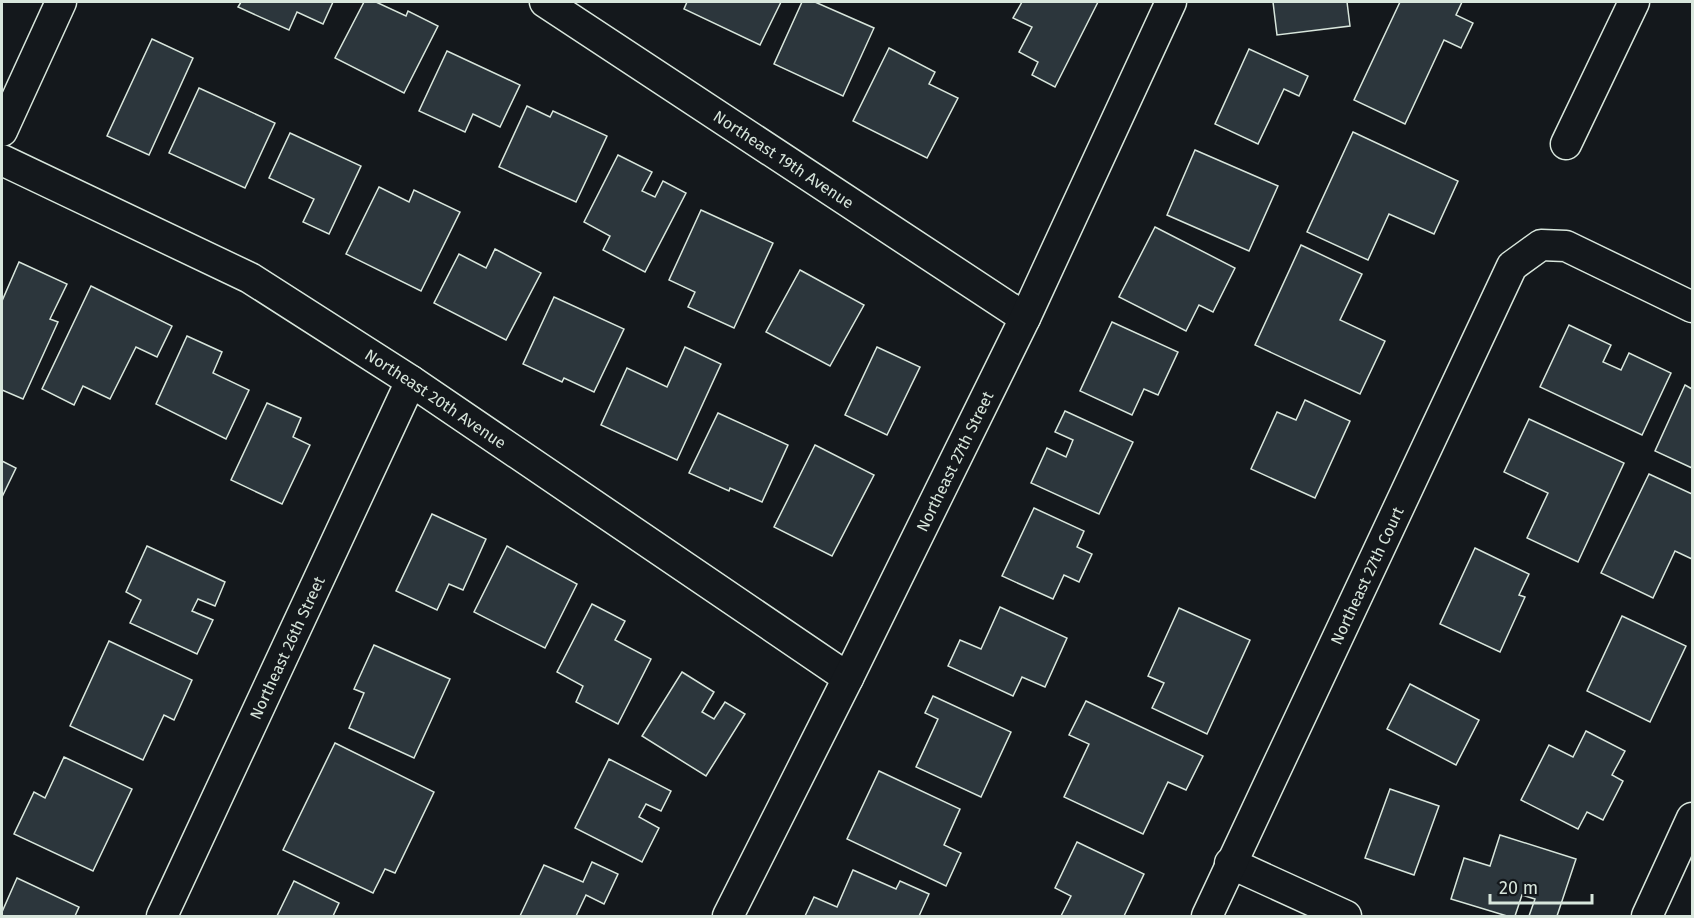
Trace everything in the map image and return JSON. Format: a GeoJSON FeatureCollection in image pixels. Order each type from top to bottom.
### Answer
{"type":"FeatureCollection","features":[{"type":"Feature","properties":{"kind":"street"},"geometry":{"type":"LineString","coordinates":[[2,126],[61,2]]}},
{"type":"Feature","properties":{"kind":"street","name":"Northeast 19th Avenue"},"geometry":{"type":"LineString","coordinates":[[545,2],[1025,318]]}},
{"type":"Feature","properties":{"kind":"street","name":"Northeast 27th Street"},"geometry":{"type":"LineString","coordinates":[[728,916],[1025,318],[1171,2]]}},
{"type":"Feature","properties":{"kind":"street"},"geometry":{"type":"LineString","coordinates":[[1566,144],[1635,2]]}},
{"type":"Feature","properties":{"kind":"street","name":"Northeast 20th Avenue"},"geometry":{"type":"LineString","coordinates":[[2,160],[250,278],[411,381],[848,678]]}},
{"type":"Feature","properties":{"kind":"street","name":"Northeast 27th Court"},"geometry":{"type":"LineString","coordinates":[[1207,916],[1512,266],[1540,245],[1566,246],[1692,307]]}},
{"type":"Feature","properties":{"kind":"street","name":"Northeast 26th Street"},"geometry":{"type":"LineString","coordinates":[[162,916],[411,381]]}},
{"type":"Feature","properties":{"kind":"street"},"geometry":{"type":"LineString","coordinates":[[1647,916],[1692,818]]}},
{"type":"Feature","properties":{"kind":"street"},"geometry":{"type":"LineString","coordinates":[[1230,863],[1346,916]]}},
{"type":"Feature","properties":{"kind":"building"},"geometry":{"type":"Polygon","coordinates":[[[241,2],[333,2],[323,24],[297,12],[289,30],[238,7],[241,2]]]}},
{"type":"Feature","properties":{"kind":"building"},"geometry":{"type":"Polygon","coordinates":[[[364,2],[376,2],[406,16],[408,11],[438,26],[404,93],[335,58],[364,2]]]}},
{"type":"Feature","properties":{"kind":"building"},"geometry":{"type":"Polygon","coordinates":[[[687,2],[781,2],[760,45],[684,9],[687,2]]]}},
{"type":"Feature","properties":{"kind":"building"},"geometry":{"type":"Polygon","coordinates":[[[802,2],[815,2],[874,28],[843,96],[774,64],[802,2]]]}},
{"type":"Feature","properties":{"kind":"building"},"geometry":{"type":"Polygon","coordinates":[[[1022,2],[1098,2],[1055,87],[1032,75],[1038,62],[1019,52],[1032,27],[1013,18],[1022,2]]]}},
{"type":"Feature","properties":{"kind":"building"},"geometry":{"type":"Polygon","coordinates":[[[1273,2],[1347,2],[1350,26],[1277,35],[1273,2]]]}},
{"type":"Feature","properties":{"kind":"building"},"geometry":{"type":"Polygon","coordinates":[[[1400,2],[1462,2],[1456,15],[1473,23],[1461,48],[1444,40],[1405,124],[1354,100],[1400,2]]]}},
{"type":"Feature","properties":{"kind":"building"},"geometry":{"type":"Polygon","coordinates":[[[152,39],[193,58],[149,155],[107,136],[152,39]]]}},
{"type":"Feature","properties":{"kind":"building"},"geometry":{"type":"Polygon","coordinates":[[[889,48],[935,72],[929,84],[958,98],[927,158],[853,121],[889,48]]]}},
{"type":"Feature","properties":{"kind":"building"},"geometry":{"type":"Polygon","coordinates":[[[1249,49],[1308,76],[1299,96],[1284,89],[1258,144],[1215,124],[1249,49]]]}},
{"type":"Feature","properties":{"kind":"building"},"geometry":{"type":"Polygon","coordinates":[[[447,51],[520,85],[500,127],[473,114],[465,132],[419,111],[447,51]]]}},
{"type":"Feature","properties":{"kind":"building"},"geometry":{"type":"Polygon","coordinates":[[[199,88],[275,123],[245,188],[169,153],[199,88]]]}},
{"type":"Feature","properties":{"kind":"building"},"geometry":{"type":"Polygon","coordinates":[[[527,106],[550,117],[553,111],[607,136],[576,202],[499,167],[527,106]]]}},
{"type":"Feature","properties":{"kind":"building"},"geometry":{"type":"Polygon","coordinates":[[[1353,132],[1458,181],[1434,234],[1389,214],[1368,260],[1307,232],[1353,132]]]}},
{"type":"Feature","properties":{"kind":"building"},"geometry":{"type":"Polygon","coordinates":[[[290,133],[361,166],[329,234],[303,222],[314,199],[269,178],[290,133]]]}},
{"type":"Feature","properties":{"kind":"building"},"geometry":{"type":"Polygon","coordinates":[[[1195,150],[1278,186],[1249,251],[1167,215],[1195,150]]]}},
{"type":"Feature","properties":{"kind":"building"},"geometry":{"type":"Polygon","coordinates":[[[618,155],[652,172],[642,191],[655,197],[663,181],[686,193],[645,272],[603,250],[610,236],[584,222],[618,155]]]}},
{"type":"Feature","properties":{"kind":"building"},"geometry":{"type":"Polygon","coordinates":[[[379,187],[409,202],[414,190],[460,212],[421,291],[346,254],[379,187]]]}},
{"type":"Feature","properties":{"kind":"building"},"geometry":{"type":"Polygon","coordinates":[[[701,210],[773,243],[734,328],[688,307],[695,292],[669,280],[701,210]]]}},
{"type":"Feature","properties":{"kind":"building"},"geometry":{"type":"Polygon","coordinates":[[[1155,227],[1235,268],[1213,312],[1199,305],[1186,331],[1119,297],[1155,227]]]}},
{"type":"Feature","properties":{"kind":"building"},"geometry":{"type":"Polygon","coordinates":[[[1301,245],[1362,274],[1340,320],[1385,341],[1360,394],[1255,345],[1301,245]]]}},
{"type":"Feature","properties":{"kind":"building"},"geometry":{"type":"Polygon","coordinates":[[[495,249],[541,273],[506,340],[434,303],[459,254],[486,268],[495,249]]]}},
{"type":"Feature","properties":{"kind":"building"},"geometry":{"type":"Polygon","coordinates":[[[19,262],[67,284],[50,319],[58,322],[23,399],[2,390],[2,301],[19,262]]]}},
{"type":"Feature","properties":{"kind":"building"},"geometry":{"type":"Polygon","coordinates":[[[800,270],[864,305],[830,366],[766,332],[800,270]]]}},
{"type":"Feature","properties":{"kind":"building"},"geometry":{"type":"Polygon","coordinates":[[[91,286],[172,326],[157,357],[136,347],[110,399],[83,386],[74,405],[42,389],[91,286]]]}},
{"type":"Feature","properties":{"kind":"building"},"geometry":{"type":"Polygon","coordinates":[[[554,297],[624,329],[594,392],[564,378],[562,382],[523,364],[554,297]]]}},
{"type":"Feature","properties":{"kind":"building"},"geometry":{"type":"Polygon","coordinates":[[[1112,322],[1178,352],[1158,395],[1144,389],[1132,415],[1080,391],[1112,322]]]}},
{"type":"Feature","properties":{"kind":"building"},"geometry":{"type":"Polygon","coordinates":[[[1569,325],[1611,345],[1603,362],[1621,370],[1629,353],[1671,373],[1642,435],[1540,387],[1569,325]]]}},
{"type":"Feature","properties":{"kind":"building"},"geometry":{"type":"Polygon","coordinates":[[[187,336],[222,352],[213,373],[249,390],[226,439],[156,404],[187,336]]]}},
{"type":"Feature","properties":{"kind":"building"},"geometry":{"type":"Polygon","coordinates":[[[685,347],[721,364],[677,460],[601,425],[627,368],[667,387],[685,347]]]}},
{"type":"Feature","properties":{"kind":"building"},"geometry":{"type":"Polygon","coordinates":[[[877,347],[920,367],[887,435],[845,415],[877,347]]]}},
{"type":"Feature","properties":{"kind":"building"},"geometry":{"type":"Polygon","coordinates":[[[1685,385],[1692,389],[1692,468],[1655,451],[1685,385]]]}},
{"type":"Feature","properties":{"kind":"building"},"geometry":{"type":"Polygon","coordinates":[[[1305,400],[1350,421],[1315,498],[1251,469],[1277,412],[1296,420],[1305,400]]]}},
{"type":"Feature","properties":{"kind":"building"},"geometry":{"type":"Polygon","coordinates":[[[267,403],[301,418],[293,437],[310,445],[282,504],[231,480],[267,403]]]}},
{"type":"Feature","properties":{"kind":"building"},"geometry":{"type":"Polygon","coordinates":[[[1065,411],[1133,442],[1099,514],[1031,483],[1047,448],[1066,457],[1073,440],[1055,432],[1065,411]]]}},
{"type":"Feature","properties":{"kind":"building"},"geometry":{"type":"Polygon","coordinates":[[[718,413],[788,445],[762,502],[730,488],[729,491],[689,473],[718,413]]]}},
{"type":"Feature","properties":{"kind":"building"},"geometry":{"type":"Polygon","coordinates":[[[1529,419],[1624,463],[1578,562],[1527,538],[1548,493],[1504,472],[1529,419]]]}},
{"type":"Feature","properties":{"kind":"building"},"geometry":{"type":"Polygon","coordinates":[[[815,445],[874,475],[832,556],[774,527],[815,445]]]}},
{"type":"Feature","properties":{"kind":"building"},"geometry":{"type":"Polygon","coordinates":[[[2,461],[16,468],[2,497],[2,461]]]}},
{"type":"Feature","properties":{"kind":"building"},"geometry":{"type":"Polygon","coordinates":[[[1649,474],[1692,494],[1692,559],[1675,551],[1653,598],[1601,573],[1649,474]]]}},
{"type":"Feature","properties":{"kind":"building"},"geometry":{"type":"Polygon","coordinates":[[[1034,508],[1084,531],[1077,547],[1092,554],[1079,582],[1064,575],[1053,599],[1002,576],[1034,508]]]}},
{"type":"Feature","properties":{"kind":"building"},"geometry":{"type":"Polygon","coordinates":[[[432,514],[486,539],[463,590],[449,584],[437,610],[396,591],[432,514]]]}},
{"type":"Feature","properties":{"kind":"building"},"geometry":{"type":"Polygon","coordinates":[[[147,546],[225,582],[215,606],[198,599],[192,611],[213,620],[197,654],[130,623],[141,600],[126,592],[147,546]]]}},
{"type":"Feature","properties":{"kind":"building"},"geometry":{"type":"Polygon","coordinates":[[[507,546],[577,584],[545,648],[474,612],[507,546]]]}},
{"type":"Feature","properties":{"kind":"building"},"geometry":{"type":"Polygon","coordinates":[[[1475,548],[1529,574],[1519,595],[1525,597],[1500,652],[1440,624],[1475,548]]]}},
{"type":"Feature","properties":{"kind":"building"},"geometry":{"type":"Polygon","coordinates":[[[592,604],[625,621],[615,640],[651,659],[618,724],[576,702],[583,686],[557,672],[592,604]]]}},
{"type":"Feature","properties":{"kind":"building"},"geometry":{"type":"Polygon","coordinates":[[[1000,607],[1067,638],[1045,687],[1022,677],[1013,696],[948,666],[960,640],[981,649],[1000,607]]]}},
{"type":"Feature","properties":{"kind":"building"},"geometry":{"type":"Polygon","coordinates":[[[1179,608],[1250,640],[1207,734],[1152,708],[1164,683],[1148,676],[1179,608]]]}},
{"type":"Feature","properties":{"kind":"building"},"geometry":{"type":"Polygon","coordinates":[[[1622,616],[1686,646],[1650,722],[1587,691],[1622,616]]]}},
{"type":"Feature","properties":{"kind":"building"},"geometry":{"type":"Polygon","coordinates":[[[109,641],[192,680],[174,720],[164,715],[143,760],[70,726],[109,641]]]}},
{"type":"Feature","properties":{"kind":"building"},"geometry":{"type":"Polygon","coordinates":[[[374,645],[450,679],[414,758],[349,728],[364,693],[354,689],[374,645]]]}},
{"type":"Feature","properties":{"kind":"building"},"geometry":{"type":"Polygon","coordinates":[[[682,672],[714,692],[702,712],[714,719],[725,702],[745,714],[706,776],[642,736],[682,672]]]}},
{"type":"Feature","properties":{"kind":"building"},"geometry":{"type":"Polygon","coordinates":[[[1410,684],[1479,720],[1456,765],[1387,729],[1410,684]]]}},
{"type":"Feature","properties":{"kind":"building"},"geometry":{"type":"Polygon","coordinates":[[[933,696],[1011,732],[981,797],[916,767],[938,719],[925,713],[933,696]]]}},
{"type":"Feature","properties":{"kind":"building"},"geometry":{"type":"Polygon","coordinates":[[[1086,701],[1203,756],[1186,790],[1168,782],[1143,834],[1064,797],[1089,744],[1069,735],[1086,701]]]}},
{"type":"Feature","properties":{"kind":"building"},"geometry":{"type":"Polygon","coordinates":[[[1586,731],[1625,751],[1612,775],[1623,781],[1603,820],[1587,812],[1578,829],[1521,800],[1549,745],[1573,757],[1586,731]]]}},
{"type":"Feature","properties":{"kind":"building"},"geometry":{"type":"Polygon","coordinates":[[[335,743],[434,792],[395,873],[385,869],[373,893],[283,850],[335,743]]]}},
{"type":"Feature","properties":{"kind":"building"},"geometry":{"type":"Polygon","coordinates":[[[64,757],[132,789],[93,871],[14,834],[34,792],[45,798],[64,757]]]}},
{"type":"Feature","properties":{"kind":"building"},"geometry":{"type":"Polygon","coordinates":[[[609,759],[671,791],[661,811],[646,804],[639,817],[659,828],[642,862],[575,828],[609,759]]]}},
{"type":"Feature","properties":{"kind":"building"},"geometry":{"type":"Polygon","coordinates":[[[879,771],[960,809],[944,845],[961,853],[946,886],[847,839],[879,771]]]}},
{"type":"Feature","properties":{"kind":"building"},"geometry":{"type":"Polygon","coordinates":[[[1390,789],[1439,806],[1414,875],[1365,858],[1390,789]]]}},
{"type":"Feature","properties":{"kind":"building"},"geometry":{"type":"Polygon","coordinates":[[[1500,835],[1576,859],[1557,916],[1529,916],[1535,899],[1522,895],[1515,916],[1507,916],[1451,899],[1464,858],[1490,866],[1500,835]]]}},
{"type":"Feature","properties":{"kind":"building"},"geometry":{"type":"Polygon","coordinates":[[[1077,842],[1144,874],[1124,916],[1061,916],[1071,896],[1055,888],[1077,842]]]}},
{"type":"Feature","properties":{"kind":"building"},"geometry":{"type":"Polygon","coordinates":[[[592,862],[618,874],[604,904],[586,895],[576,916],[520,916],[544,865],[583,882],[592,862]]]}},
{"type":"Feature","properties":{"kind":"building"},"geometry":{"type":"Polygon","coordinates":[[[853,870],[896,889],[900,881],[929,894],[919,916],[805,916],[814,897],[837,907],[853,870]]]}},
{"type":"Feature","properties":{"kind":"building"},"geometry":{"type":"Polygon","coordinates":[[[17,878],[79,907],[75,916],[2,916],[17,878]]]}},
{"type":"Feature","properties":{"kind":"building"},"geometry":{"type":"Polygon","coordinates":[[[294,881],[339,903],[333,916],[277,916],[294,881]]]}}]}
